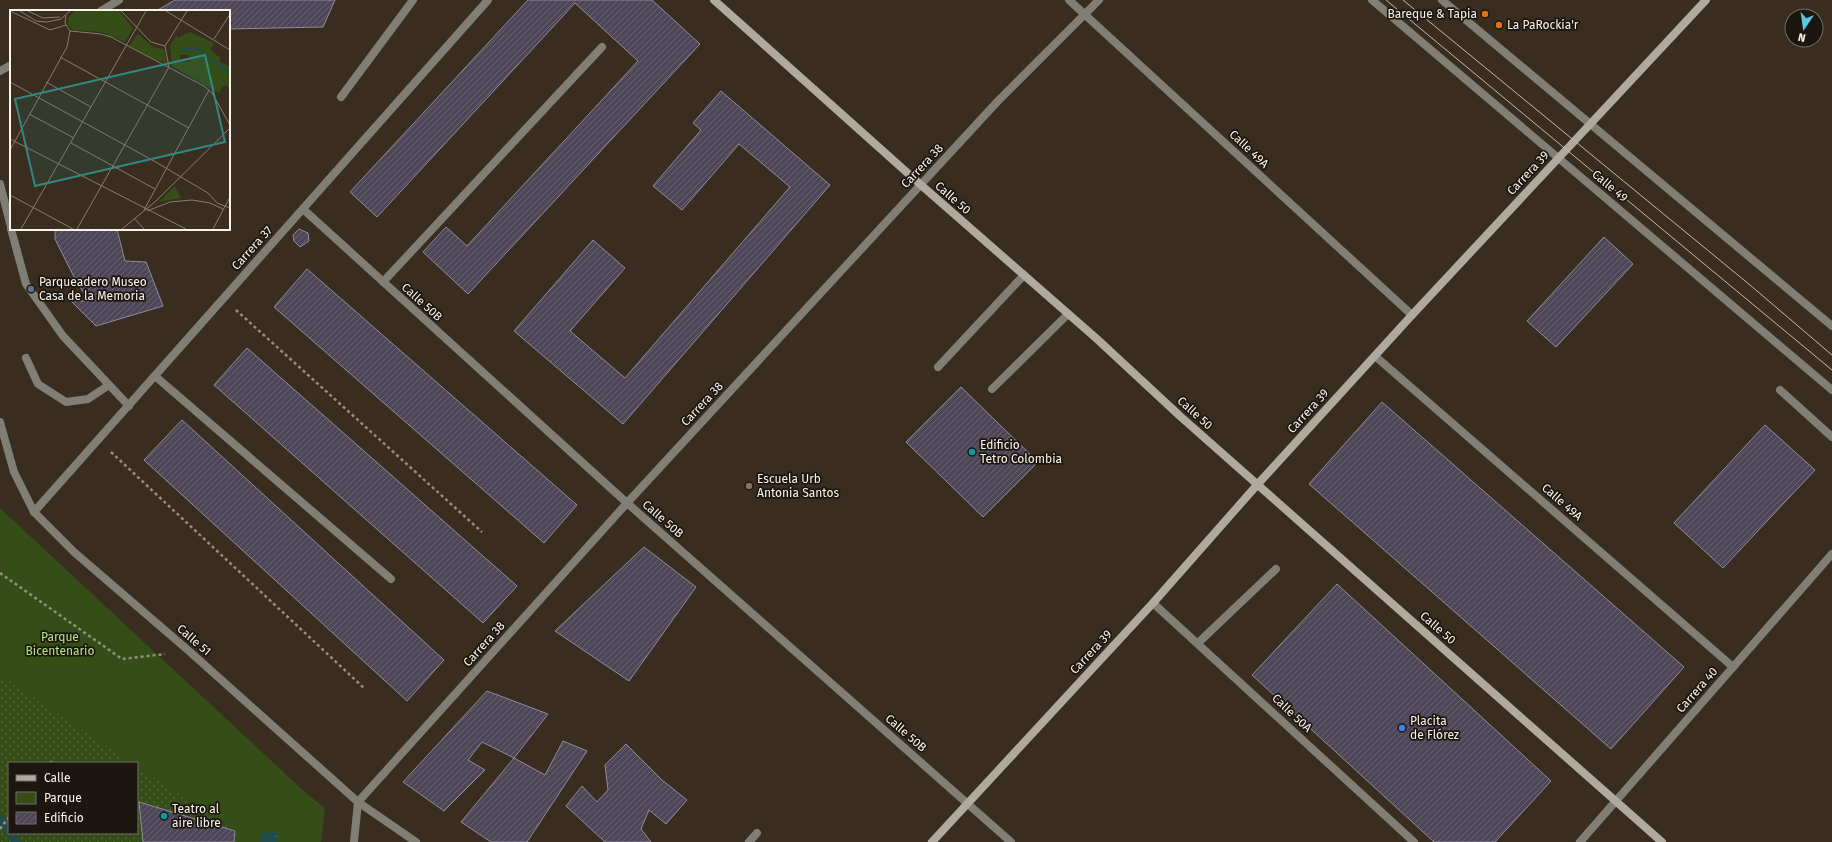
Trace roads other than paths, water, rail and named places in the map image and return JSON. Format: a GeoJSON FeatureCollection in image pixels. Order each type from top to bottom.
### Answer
{"type":"FeatureCollection","features":[{"type":"Feature","properties":{"kind":"main road","name":"Calle 50"},"geometry":{"type":"LineString","coordinates":[[714,0],[1068,314],[1257,485],[1662,842]]}},
{"type":"Feature","properties":{"kind":"main road","name":"Carrera 39"},"geometry":{"type":"LineString","coordinates":[[932,842],[1153,603],[1257,485],[1412,315],[1706,0]]}},
{"type":"Feature","properties":{"kind":"street"},"geometry":{"type":"LineString","coordinates":[[103,10],[119,0]]}},
{"type":"Feature","properties":{"kind":"street"},"geometry":{"type":"LineString","coordinates":[[341,97],[413,0]]}},
{"type":"Feature","properties":{"kind":"street","name":"Carrera 37"},"geometry":{"type":"LineString","coordinates":[[34,512],[488,0]]}},
{"type":"Feature","properties":{"kind":"street","name":"Calle 49A"},"geometry":{"type":"LineString","coordinates":[[1069,0],[1412,315]]}},
{"type":"Feature","properties":{"kind":"street","name":"Carrera 38"},"geometry":{"type":"LineString","coordinates":[[358,802],[627,503],[997,102],[1099,0]]}},
{"type":"Feature","properties":{"kind":"street","name":"Calle 49"},"geometry":{"type":"LineString","coordinates":[[1372,0],[1832,390]]}},
{"type":"Feature","properties":{"kind":"street"},"geometry":{"type":"LineString","coordinates":[[1442,0],[1832,326]]}},
{"type":"Feature","properties":{"kind":"street"},"geometry":{"type":"LineString","coordinates":[[382,282],[602,48]]}},
{"type":"Feature","properties":{"kind":"street"},"geometry":{"type":"LineString","coordinates":[[0,71],[10,65]]}},
{"type":"Feature","properties":{"kind":"street"},"geometry":{"type":"LineString","coordinates":[[0,184],[10,224]]}},
{"type":"Feature","properties":{"kind":"street","name":"Calle 50B"},"geometry":{"type":"LineString","coordinates":[[303,209],[627,503],[1011,842]]}},
{"type":"Feature","properties":{"kind":"street"},"geometry":{"type":"LineString","coordinates":[[12,230],[26,284],[63,336],[129,406]]}},
{"type":"Feature","properties":{"kind":"street"},"geometry":{"type":"LineString","coordinates":[[938,366],[1024,275]]}},
{"type":"Feature","properties":{"kind":"street"},"geometry":{"type":"LineString","coordinates":[[992,389],[1068,314]]}},
{"type":"Feature","properties":{"kind":"street","name":"Calle 49A"},"geometry":{"type":"LineString","coordinates":[[1375,356],[1733,667]]}},
{"type":"Feature","properties":{"kind":"street"},"geometry":{"type":"LineString","coordinates":[[26,358],[38,384],[66,402],[88,399],[109,385]]}},
{"type":"Feature","properties":{"kind":"street"},"geometry":{"type":"LineString","coordinates":[[155,376],[390,578]]}},
{"type":"Feature","properties":{"kind":"street"},"geometry":{"type":"LineString","coordinates":[[1780,390],[1832,437]]}},
{"type":"Feature","properties":{"kind":"street","name":"Calle 51"},"geometry":{"type":"LineString","coordinates":[[0,422],[14,472],[34,512],[74,552],[189,651],[358,802],[416,842]]}},
{"type":"Feature","properties":{"kind":"street","name":"Carrera 40"},"geometry":{"type":"LineString","coordinates":[[1580,842],[1832,554]]}},
{"type":"Feature","properties":{"kind":"street"},"geometry":{"type":"LineString","coordinates":[[1198,644],[1276,569]]}},
{"type":"Feature","properties":{"kind":"street","name":"Calle 50A"},"geometry":{"type":"LineString","coordinates":[[1153,603],[1414,842]]}},
{"type":"Feature","properties":{"kind":"street"},"geometry":{"type":"LineString","coordinates":[[354,842],[358,802]]}},
{"type":"Feature","properties":{"kind":"street"},"geometry":{"type":"LineString","coordinates":[[749,842],[757,833]]}},
{"type":"Feature","properties":{"kind":"water"},"geometry":{"type":"Polygon","coordinates":[[[278,832],[278,842],[261,842],[261,833],[278,832]]]}},
{"type":"Feature","properties":{"kind":"waterway"},"geometry":{"type":"LineString","coordinates":[[0,819],[8,830]]}},
{"type":"Feature","properties":{"kind":"waterway"},"geometry":{"type":"LineString","coordinates":[[11,834],[16,842]]}},
{"type":"Feature","properties":{"kind":"tram line"},"geometry":{"type":"LineString","coordinates":[[1386,0],[1832,370]]}},
{"type":"Feature","properties":{"kind":"tram line"},"geometry":{"type":"LineString","coordinates":[[1403,0],[1750,285],[1832,355]]}},
{"type":"Feature","properties":{"kind":"place","name":"Bareque & Tapia"},"geometry":{"type":"Point","coordinates":[1485,14]}},
{"type":"Feature","properties":{"kind":"place","name":"La PaRockia'r"},"geometry":{"type":"Point","coordinates":[1499,25]}},
{"type":"Feature","properties":{"kind":"place","name":"Parqueadero Museo Casa de la Memoria"},"geometry":{"type":"Point","coordinates":[31,289]}},
{"type":"Feature","properties":{"kind":"place","name":"Edificio Tetro Colombia"},"geometry":{"type":"Point","coordinates":[972,452]}},
{"type":"Feature","properties":{"kind":"place","name":"Escuela Urb Antonia Santos"},"geometry":{"type":"Point","coordinates":[749,486]}},
{"type":"Feature","properties":{"kind":"place","name":"Placita de Flórez"},"geometry":{"type":"Point","coordinates":[1402,728]}},
{"type":"Feature","properties":{"kind":"place","name":"Teatro al aire libre"},"geometry":{"type":"Point","coordinates":[164,816]}},
{"type":"Feature","properties":{"kind":"park label","name":"Parque Bicentenario"},"geometry":{"type":"Point","coordinates":[60,644]}}]}
